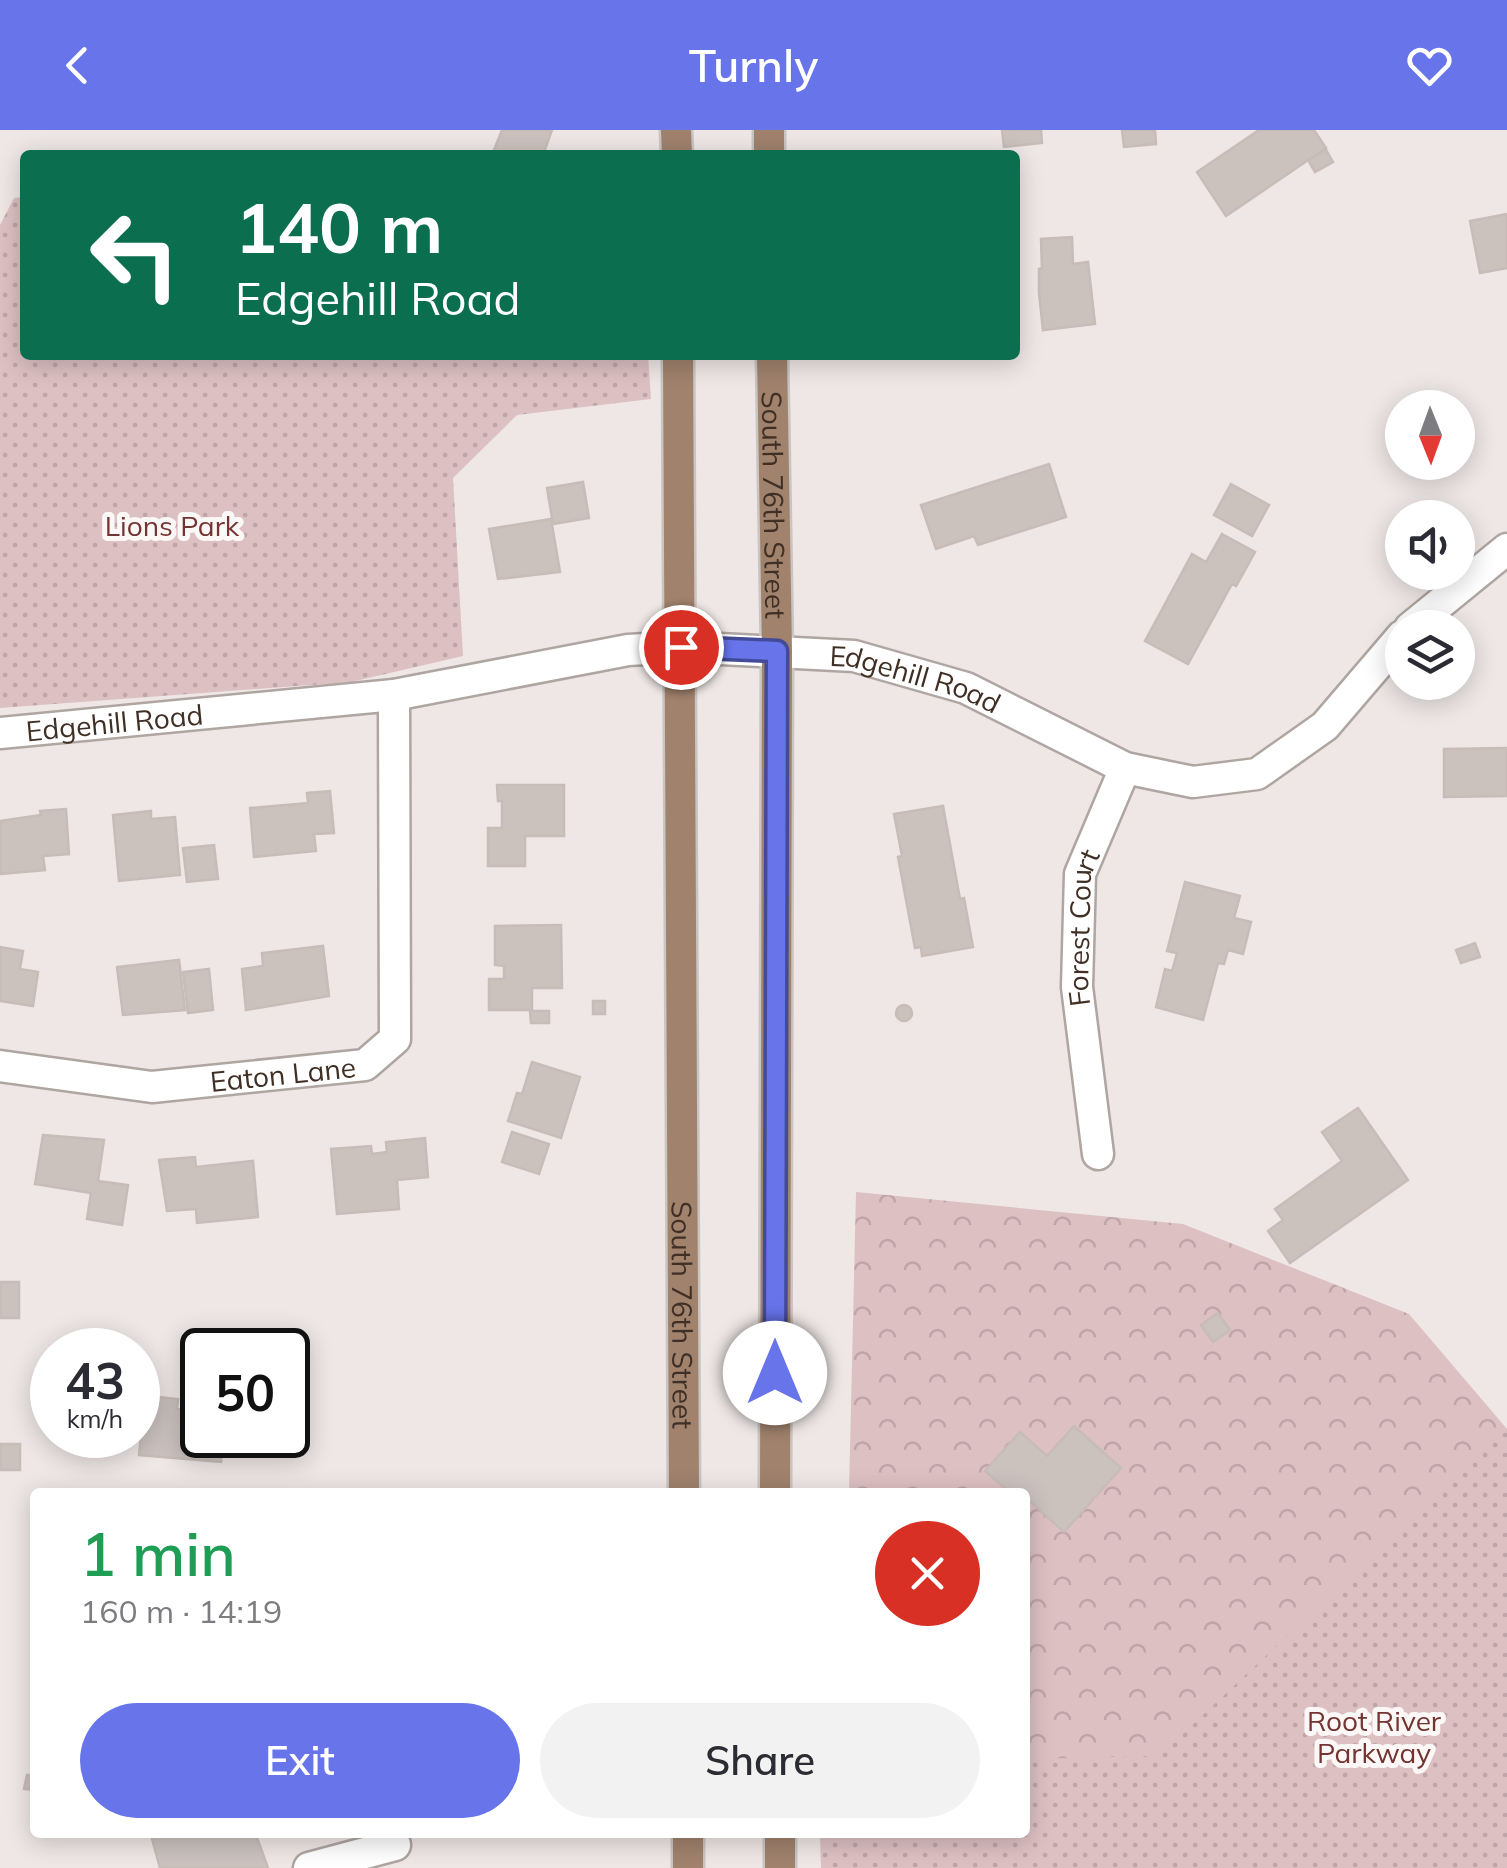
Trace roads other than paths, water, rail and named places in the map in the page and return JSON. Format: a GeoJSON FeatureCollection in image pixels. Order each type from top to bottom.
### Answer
{"type":"FeatureCollection","features":[{"type":"Feature","properties":{"kind":"main road","name":"South 76th Street"},"geometry":{"type":"LineString","coordinates":[[678,360],[684,1488]]}},
{"type":"Feature","properties":{"kind":"main road","name":"South 76th Street"},"geometry":{"type":"LineString","coordinates":[[772,360],[777,651],[775,1488]]}},
{"type":"Feature","properties":{"kind":"main road"},"geometry":{"type":"LineString","coordinates":[[688,1838],[688,1868]]}},
{"type":"Feature","properties":{"kind":"main road"},"geometry":{"type":"LineString","coordinates":[[780,1838],[780,1868]]}},
{"type":"Feature","properties":{"kind":"street"},"geometry":{"type":"LineString","coordinates":[[1432,610],[1507,549]]}},
{"type":"Feature","properties":{"kind":"street","name":"Edgehill Road"},"geometry":{"type":"LineString","coordinates":[[0,733],[394,694],[628,650],[681,647],[854,656],[966,688],[1125,768],[1193,782],[1257,774],[1325,726],[1385,656]]}},
{"type":"Feature","properties":{"kind":"street","name":"Eaton Lane"},"geometry":{"type":"LineString","coordinates":[[0,1066],[152,1087],[365,1065],[395,1039],[394,694]]}},
{"type":"Feature","properties":{"kind":"street","name":"Forest Court"},"geometry":{"type":"LineString","coordinates":[[1098,1154],[1077,987],[1080,874],[1125,768]]}},
{"type":"Feature","properties":{"kind":"street"},"geometry":{"type":"LineString","coordinates":[[308,1868],[395,1845],[393,1838]]}},
{"type":"Feature","properties":{"kind":"park label","name":"Lions Park"},"geometry":{"type":"Point","coordinates":[172,525]}},
{"type":"Feature","properties":{"kind":"park label","name":"Root River Parkway"},"geometry":{"type":"Point","coordinates":[1374,1736]}}]}
